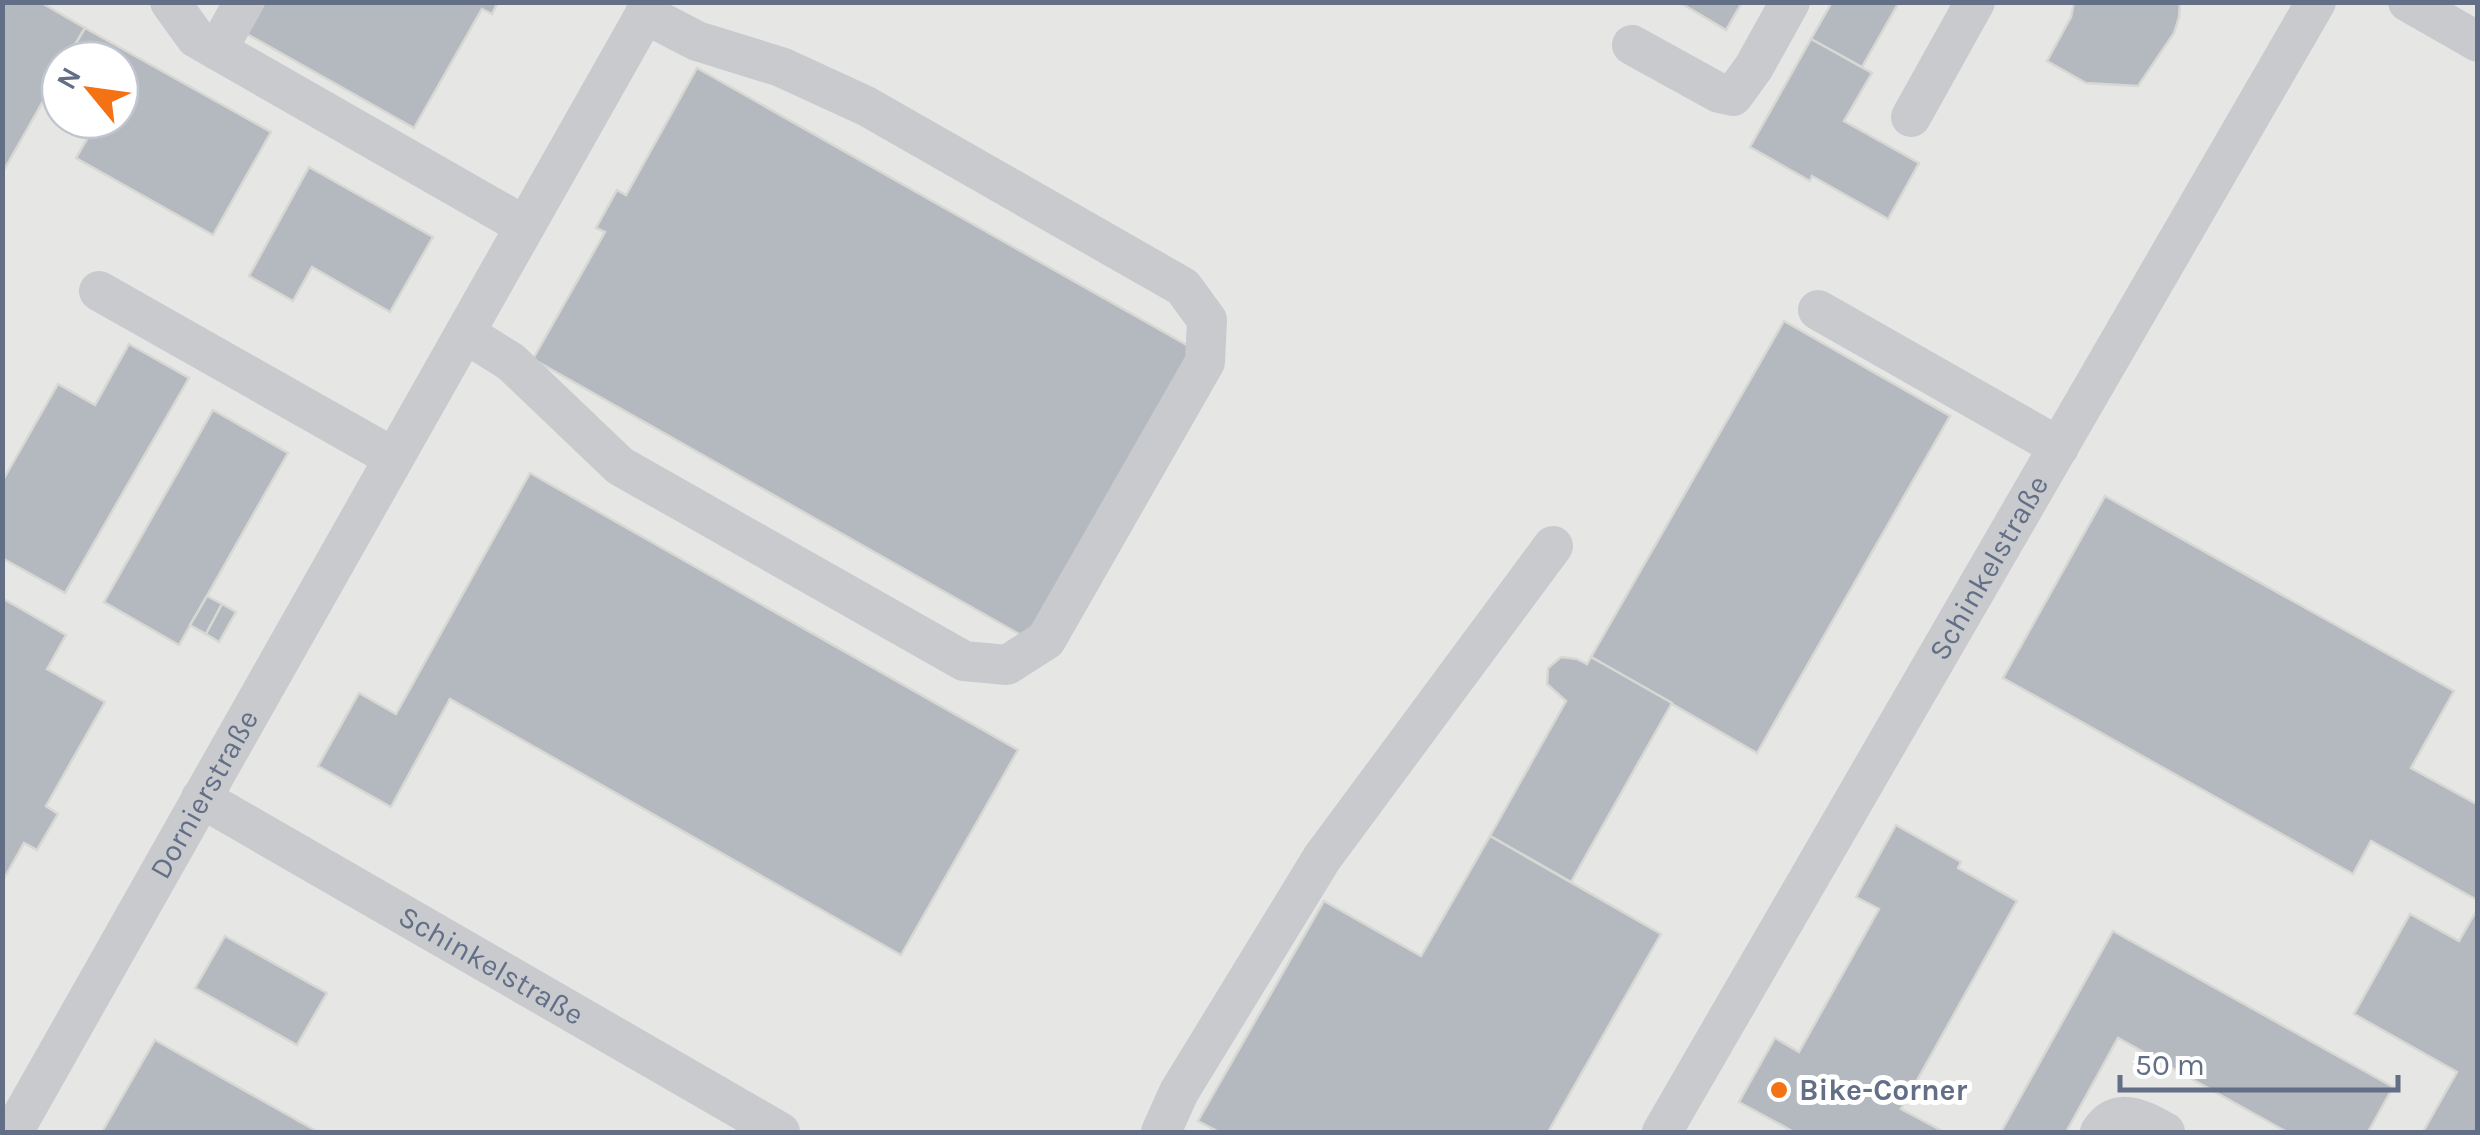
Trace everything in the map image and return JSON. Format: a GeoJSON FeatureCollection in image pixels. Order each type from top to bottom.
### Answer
{"type":"FeatureCollection","features":[{"type":"Feature","properties":{"kind":"street"},"geometry":{"type":"LineString","coordinates":[[217,50],[244,2]]}},
{"type":"Feature","properties":{"kind":"street"},"geometry":{"type":"LineString","coordinates":[[1632,45],[1719,94],[1733,96],[1790,2]]}},
{"type":"Feature","properties":{"kind":"street"},"geometry":{"type":"LineString","coordinates":[[1911,116],[1976,2]]}},
{"type":"Feature","properties":{"kind":"street","name":"Schinkelstraße"},"geometry":{"type":"LineString","coordinates":[[1662,1132],[2316,2]]}},
{"type":"Feature","properties":{"kind":"street"},"geometry":{"type":"LineString","coordinates":[[2408,2],[2478,42]]}},
{"type":"Feature","properties":{"kind":"street"},"geometry":{"type":"LineString","coordinates":[[178,6],[196,38],[525,226]]}},
{"type":"Feature","properties":{"kind":"street"},"geometry":{"type":"LineString","coordinates":[[464,334],[511,362],[620,466],[964,660],[1007,665],[1046,640],[1196,378],[1205,362],[1207,320],[1183,287],[866,106],[781,67],[696,42],[648,8]]}},
{"type":"Feature","properties":{"kind":"street","name":"Dornierstraße"},"geometry":{"type":"LineString","coordinates":[[13,1132],[648,8]]}},
{"type":"Feature","properties":{"kind":"street"},"geometry":{"type":"LineString","coordinates":[[99,291],[394,458]]}},
{"type":"Feature","properties":{"kind":"street"},"geometry":{"type":"LineString","coordinates":[[1818,310],[2059,447]]}},
{"type":"Feature","properties":{"kind":"street"},"geometry":{"type":"LineString","coordinates":[[1160,1132],[1179,1092],[1322,858],[1553,546]]}},
{"type":"Feature","properties":{"kind":"street","name":"Schinkelstraße"},"geometry":{"type":"LineString","coordinates":[[201,798],[780,1132]]}},
{"type":"Feature","properties":{"kind":"street"},"geometry":{"type":"LineString","coordinates":[[2100,1132],[2113,1118],[2132,1116],[2165,1132]]}},
{"type":"Feature","properties":{"kind":"shaded area"},"geometry":{"type":"Polygon","coordinates":[[[3,3],[2477,3],[2477,1132],[3,1132],[3,3]]]}},
{"type":"Feature","properties":{"kind":"building"},"geometry":{"type":"Polygon","coordinates":[[[2,2],[40,2],[85,28],[78,40],[40,40],[40,106],[4,170],[2,2]]]}},
{"type":"Feature","properties":{"kind":"building"},"geometry":{"type":"Polygon","coordinates":[[[265,2],[498,2],[492,14],[482,9],[414,128],[247,34],[265,2]]]}},
{"type":"Feature","properties":{"kind":"building"},"geometry":{"type":"Polygon","coordinates":[[[1679,2],[1742,2],[1726,30],[1679,2]]]}},
{"type":"Feature","properties":{"kind":"building"},"geometry":{"type":"Polygon","coordinates":[[[1832,2],[1899,2],[1862,67],[1811,39],[1832,2]]]}},
{"type":"Feature","properties":{"kind":"building"},"geometry":{"type":"Polygon","coordinates":[[[2074,2],[2180,2],[2179,17],[2174,33],[2138,86],[2086,83],[2047,61],[2071,17],[2074,2]]]}},
{"type":"Feature","properties":{"kind":"building"},"geometry":{"type":"Polygon","coordinates":[[[85,28],[106,40],[78,40],[85,28]]]}},
{"type":"Feature","properties":{"kind":"building"},"geometry":{"type":"Polygon","coordinates":[[[1811,39],[1872,73],[1844,121],[1919,163],[1888,219],[1750,147],[1811,39]]]}},
{"type":"Feature","properties":{"kind":"building"},"geometry":{"type":"Polygon","coordinates":[[[140,59],[271,132],[213,235],[76,158],[86,140],[140,140],[140,59]]]}},
{"type":"Feature","properties":{"kind":"building"},"geometry":{"type":"Polygon","coordinates":[[[697,68],[1192,348],[1028,639],[533,359],[605,232],[596,228],[617,190],[626,195],[697,68]]]}},
{"type":"Feature","properties":{"kind":"building"},"geometry":{"type":"Polygon","coordinates":[[[309,167],[433,237],[390,312],[312,267],[293,301],[249,276],[309,167]]]}},
{"type":"Feature","properties":{"kind":"building"},"geometry":{"type":"Polygon","coordinates":[[[1784,321],[1950,416],[1757,753],[1591,657],[1784,321]]]}},
{"type":"Feature","properties":{"kind":"building"},"geometry":{"type":"Polygon","coordinates":[[[129,344],[189,378],[65,593],[2,558],[2,482],[58,384],[95,405],[129,344]]]}},
{"type":"Feature","properties":{"kind":"building"},"geometry":{"type":"Polygon","coordinates":[[[213,410],[288,453],[179,645],[104,602],[213,410]]]}},
{"type":"Feature","properties":{"kind":"building"},"geometry":{"type":"Polygon","coordinates":[[[530,473],[1018,750],[901,955],[450,699],[391,807],[318,766],[359,693],[396,714],[530,473]]]}},
{"type":"Feature","properties":{"kind":"building"},"geometry":{"type":"Polygon","coordinates":[[[2105,496],[2454,691],[2411,768],[2478,805],[2477,900],[2371,841],[2353,874],[2003,678],[2105,496]]]}},
{"type":"Feature","properties":{"kind":"building"},"geometry":{"type":"Polygon","coordinates":[[[207,596],[222,604],[206,634],[190,625],[207,596]]]}},
{"type":"Feature","properties":{"kind":"building"},"geometry":{"type":"Polygon","coordinates":[[[2,598],[66,635],[47,669],[105,702],[46,806],[58,814],[37,850],[24,843],[2,882],[2,598]]]}},
{"type":"Feature","properties":{"kind":"building"},"geometry":{"type":"Polygon","coordinates":[[[222,604],[236,612],[219,642],[206,634],[222,604]]]}},
{"type":"Feature","properties":{"kind":"building"},"geometry":{"type":"Polygon","coordinates":[[[1561,657],[1587,664],[1591,657],[1672,703],[1571,882],[1490,836],[1566,701],[1547,684],[1548,668],[1561,657]]]}},
{"type":"Feature","properties":{"kind":"building"},"geometry":{"type":"Polygon","coordinates":[[[1896,825],[1961,862],[1958,868],[2017,901],[1901,1109],[1944,1132],[1794,1132],[1739,1102],[1775,1038],[1799,1052],[1879,909],[1856,897],[1896,825]]]}},
{"type":"Feature","properties":{"kind":"building"},"geometry":{"type":"Polygon","coordinates":[[[1490,836],[1661,934],[1548,1132],[1219,1132],[1198,1121],[1324,901],[1421,956],[1490,836]]]}},
{"type":"Feature","properties":{"kind":"building"},"geometry":{"type":"Polygon","coordinates":[[[2478,908],[2478,1132],[2423,1132],[2457,1072],[2354,1014],[2410,914],[2459,941],[2478,908]]]}},
{"type":"Feature","properties":{"kind":"building"},"geometry":{"type":"Polygon","coordinates":[[[2113,931],[2393,1087],[2368,1132],[2287,1132],[2118,1038],[2066,1132],[2001,1132],[2113,931]]]}},
{"type":"Feature","properties":{"kind":"building"},"geometry":{"type":"Polygon","coordinates":[[[225,936],[327,993],[297,1045],[195,988],[225,936]]]}},
{"type":"Feature","properties":{"kind":"building"},"geometry":{"type":"Polygon","coordinates":[[[155,1040],[318,1132],[102,1132],[155,1040]]]}},
{"type":"Feature","properties":{"kind":"place","name":"Bike-Corner"},"geometry":{"type":"Point","coordinates":[1779,1090]}}]}
